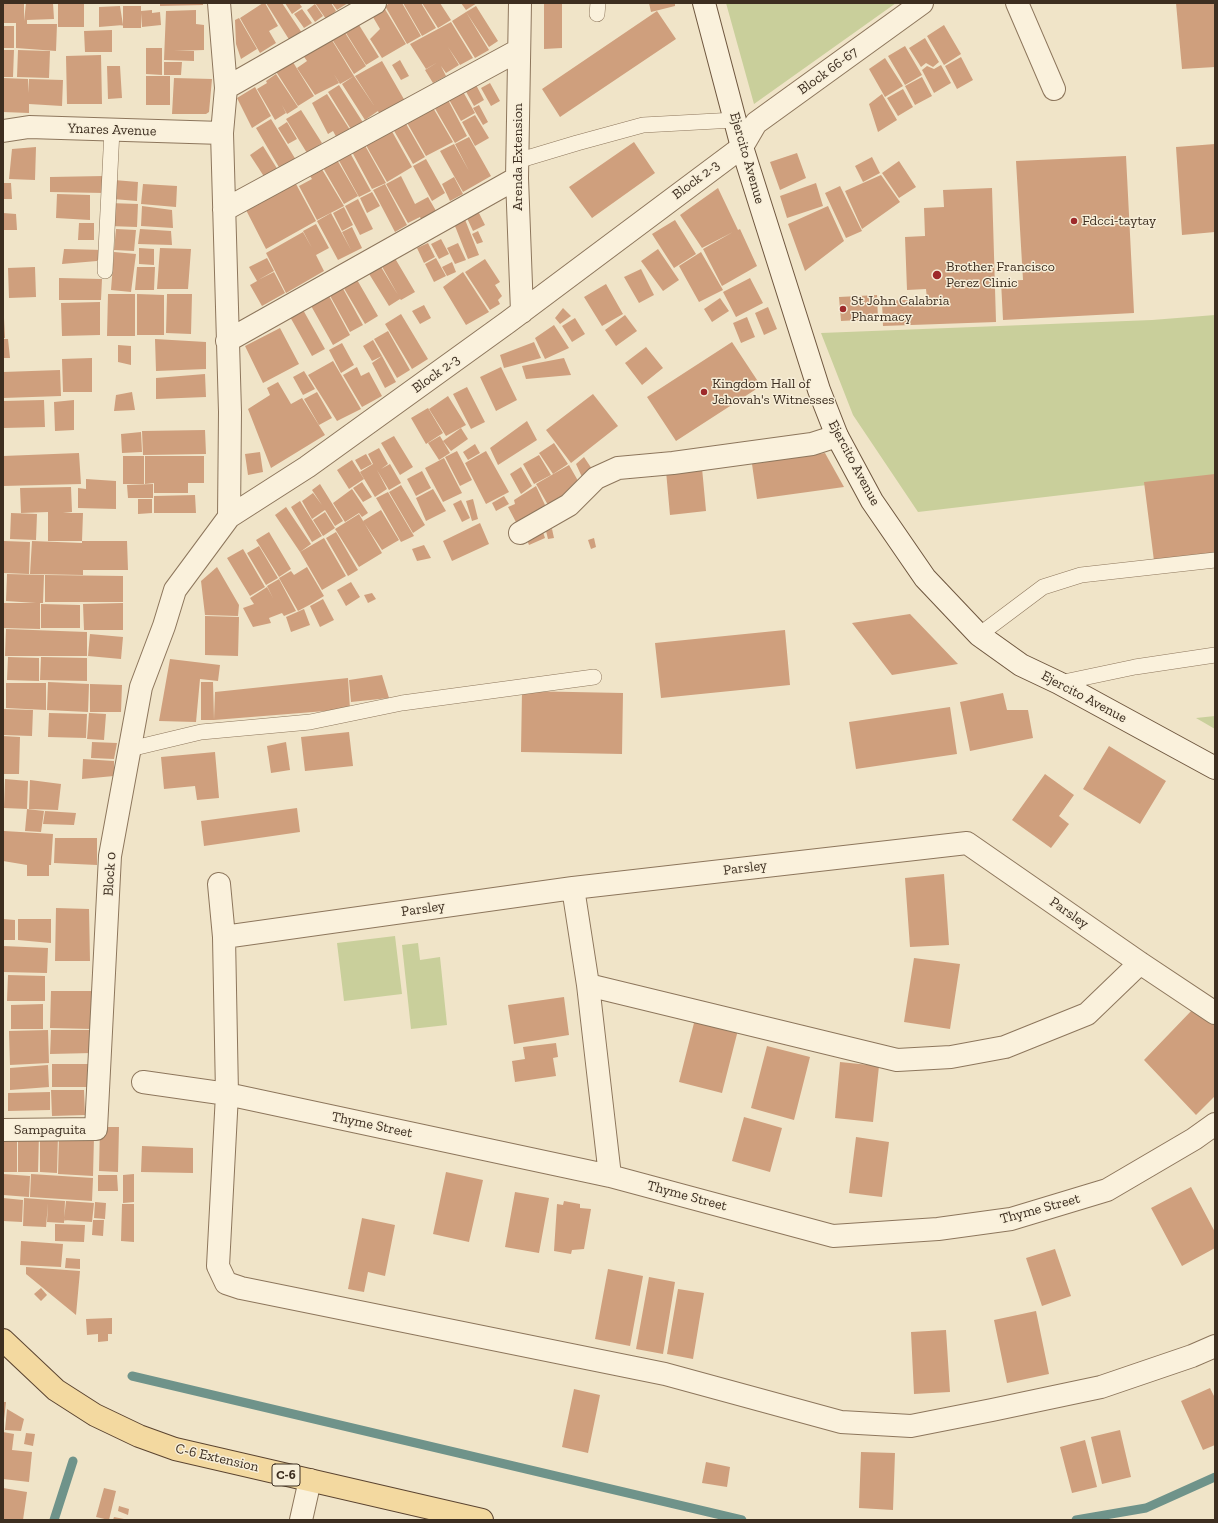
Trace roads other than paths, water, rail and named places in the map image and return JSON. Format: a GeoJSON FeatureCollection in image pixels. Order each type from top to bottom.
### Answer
{"type":"FeatureCollection","features":[{"type":"Feature","properties":{"kind":"main road","name":"C-6 Extension"},"geometry":{"type":"LineString","coordinates":[[3,1340],[56,1390],[95,1415],[139,1436],[175,1450],[482,1520]]}},
{"type":"Feature","properties":{"kind":"street"},"geometry":{"type":"LineString","coordinates":[[219,3],[226,88],[222,133],[230,412],[229,517]]}},
{"type":"Feature","properties":{"kind":"street"},"geometry":{"type":"LineString","coordinates":[[226,88],[375,3]]}},
{"type":"Feature","properties":{"kind":"street","name":"Arenda Extension"},"geometry":{"type":"LineString","coordinates":[[520,3],[517,170],[522,312]]}},
{"type":"Feature","properties":{"kind":"street","name":"Ejercito Avenue"},"geometry":{"type":"LineString","coordinates":[[704,3],[742,147],[819,390],[837,436],[872,501],[925,578],[979,635],[1021,665],[1059,683],[1215,768]]}},
{"type":"Feature","properties":{"kind":"street","name":"Block 66-67"},"geometry":{"type":"LineString","coordinates":[[742,147],[756,123],[922,3]]}},
{"type":"Feature","properties":{"kind":"street"},"geometry":{"type":"LineString","coordinates":[[1017,3],[1054,89]]}},
{"type":"Feature","properties":{"kind":"street"},"geometry":{"type":"LineString","coordinates":[[224,210],[519,50]]}},
{"type":"Feature","properties":{"kind":"street","name":"Ynares Avenue"},"geometry":{"type":"LineString","coordinates":[[3,131],[29,127],[222,133]]}},
{"type":"Feature","properties":{"kind":"street","name":"Block 2-3"},"geometry":{"type":"LineString","coordinates":[[164,626],[175,590],[229,517],[307,467],[522,312],[742,147]]}},
{"type":"Feature","properties":{"kind":"street"},"geometry":{"type":"LineString","coordinates":[[227,341],[517,170]]}},
{"type":"Feature","properties":{"kind":"street"},"geometry":{"type":"LineString","coordinates":[[520,533],[569,505],[596,478],[618,468],[673,463],[812,444],[837,436]]}},
{"type":"Feature","properties":{"kind":"street","name":"Block 0"},"geometry":{"type":"LineString","coordinates":[[96,1129],[110,856],[141,687],[164,626]]}},
{"type":"Feature","properties":{"kind":"street","name":"Parsley"},"geometry":{"type":"LineString","coordinates":[[224,937],[573,888],[967,842],[1140,963],[1215,1013]]}},
{"type":"Feature","properties":{"kind":"street"},"geometry":{"type":"LineString","coordinates":[[218,884],[224,937],[227,1094],[218,1266],[226,1283],[241,1288],[664,1374],[841,1422],[911,1426],[1101,1387],[1192,1356],[1215,1346]]}},
{"type":"Feature","properties":{"kind":"street"},"geometry":{"type":"LineString","coordinates":[[573,888],[588,985],[610,1176]]}},
{"type":"Feature","properties":{"kind":"street"},"geometry":{"type":"LineString","coordinates":[[588,985],[897,1060],[951,1057],[1005,1047],[1087,1014],[1140,963]]}},
{"type":"Feature","properties":{"kind":"street","name":"Thyme Street"},"geometry":{"type":"LineString","coordinates":[[143,1082],[227,1094],[610,1176],[833,1236],[938,1229],[1011,1219],[1106,1190],[1194,1139],[1215,1124]]}},
{"type":"Feature","properties":{"kind":"street","name":"Sampaguita"},"geometry":{"type":"LineString","coordinates":[[3,1130],[96,1129]]}},
{"type":"Feature","properties":{"kind":"street"},"geometry":{"type":"LineString","coordinates":[[301,1520],[310,1480]]}},
{"type":"Feature","properties":{"kind":"lane"},"geometry":{"type":"LineString","coordinates":[[517,170],[576,143],[643,125],[735,120]]}},
{"type":"Feature","properties":{"kind":"lane"},"geometry":{"type":"LineString","coordinates":[[105,271],[112,130]]}},
{"type":"Feature","properties":{"kind":"lane"},"geometry":{"type":"LineString","coordinates":[[979,635],[1043,587],[1081,575],[1215,560]]}},
{"type":"Feature","properties":{"kind":"lane"},"geometry":{"type":"LineString","coordinates":[[1059,683],[1135,667],[1215,655]]}},
{"type":"Feature","properties":{"kind":"lane"},"geometry":{"type":"LineString","coordinates":[[130,749],[201,732],[310,722],[402,703],[594,677]]}},
{"type":"Feature","properties":{"kind":"waterway"},"geometry":{"type":"LineString","coordinates":[[132,1376],[742,1520]]}},
{"type":"Feature","properties":{"kind":"waterway"},"geometry":{"type":"LineString","coordinates":[[54,1520],[73,1461]]}},
{"type":"Feature","properties":{"kind":"waterway"},"geometry":{"type":"LineString","coordinates":[[1076,1520],[1146,1508],[1215,1477]]}},
{"type":"Feature","properties":{"kind":"place","name":"Fdcci-taytay"},"geometry":{"type":"Point","coordinates":[1074,221]}},
{"type":"Feature","properties":{"kind":"place","name":"Brother Francisco Perez Clinic"},"geometry":{"type":"Point","coordinates":[937,275]}},
{"type":"Feature","properties":{"kind":"place","name":"St John Calabria Pharmacy"},"geometry":{"type":"Point","coordinates":[843,309]}},
{"type":"Feature","properties":{"kind":"place","name":"Kingdom Hall of Jehovah's Witnesses"},"geometry":{"type":"Point","coordinates":[704,392]}}]}
